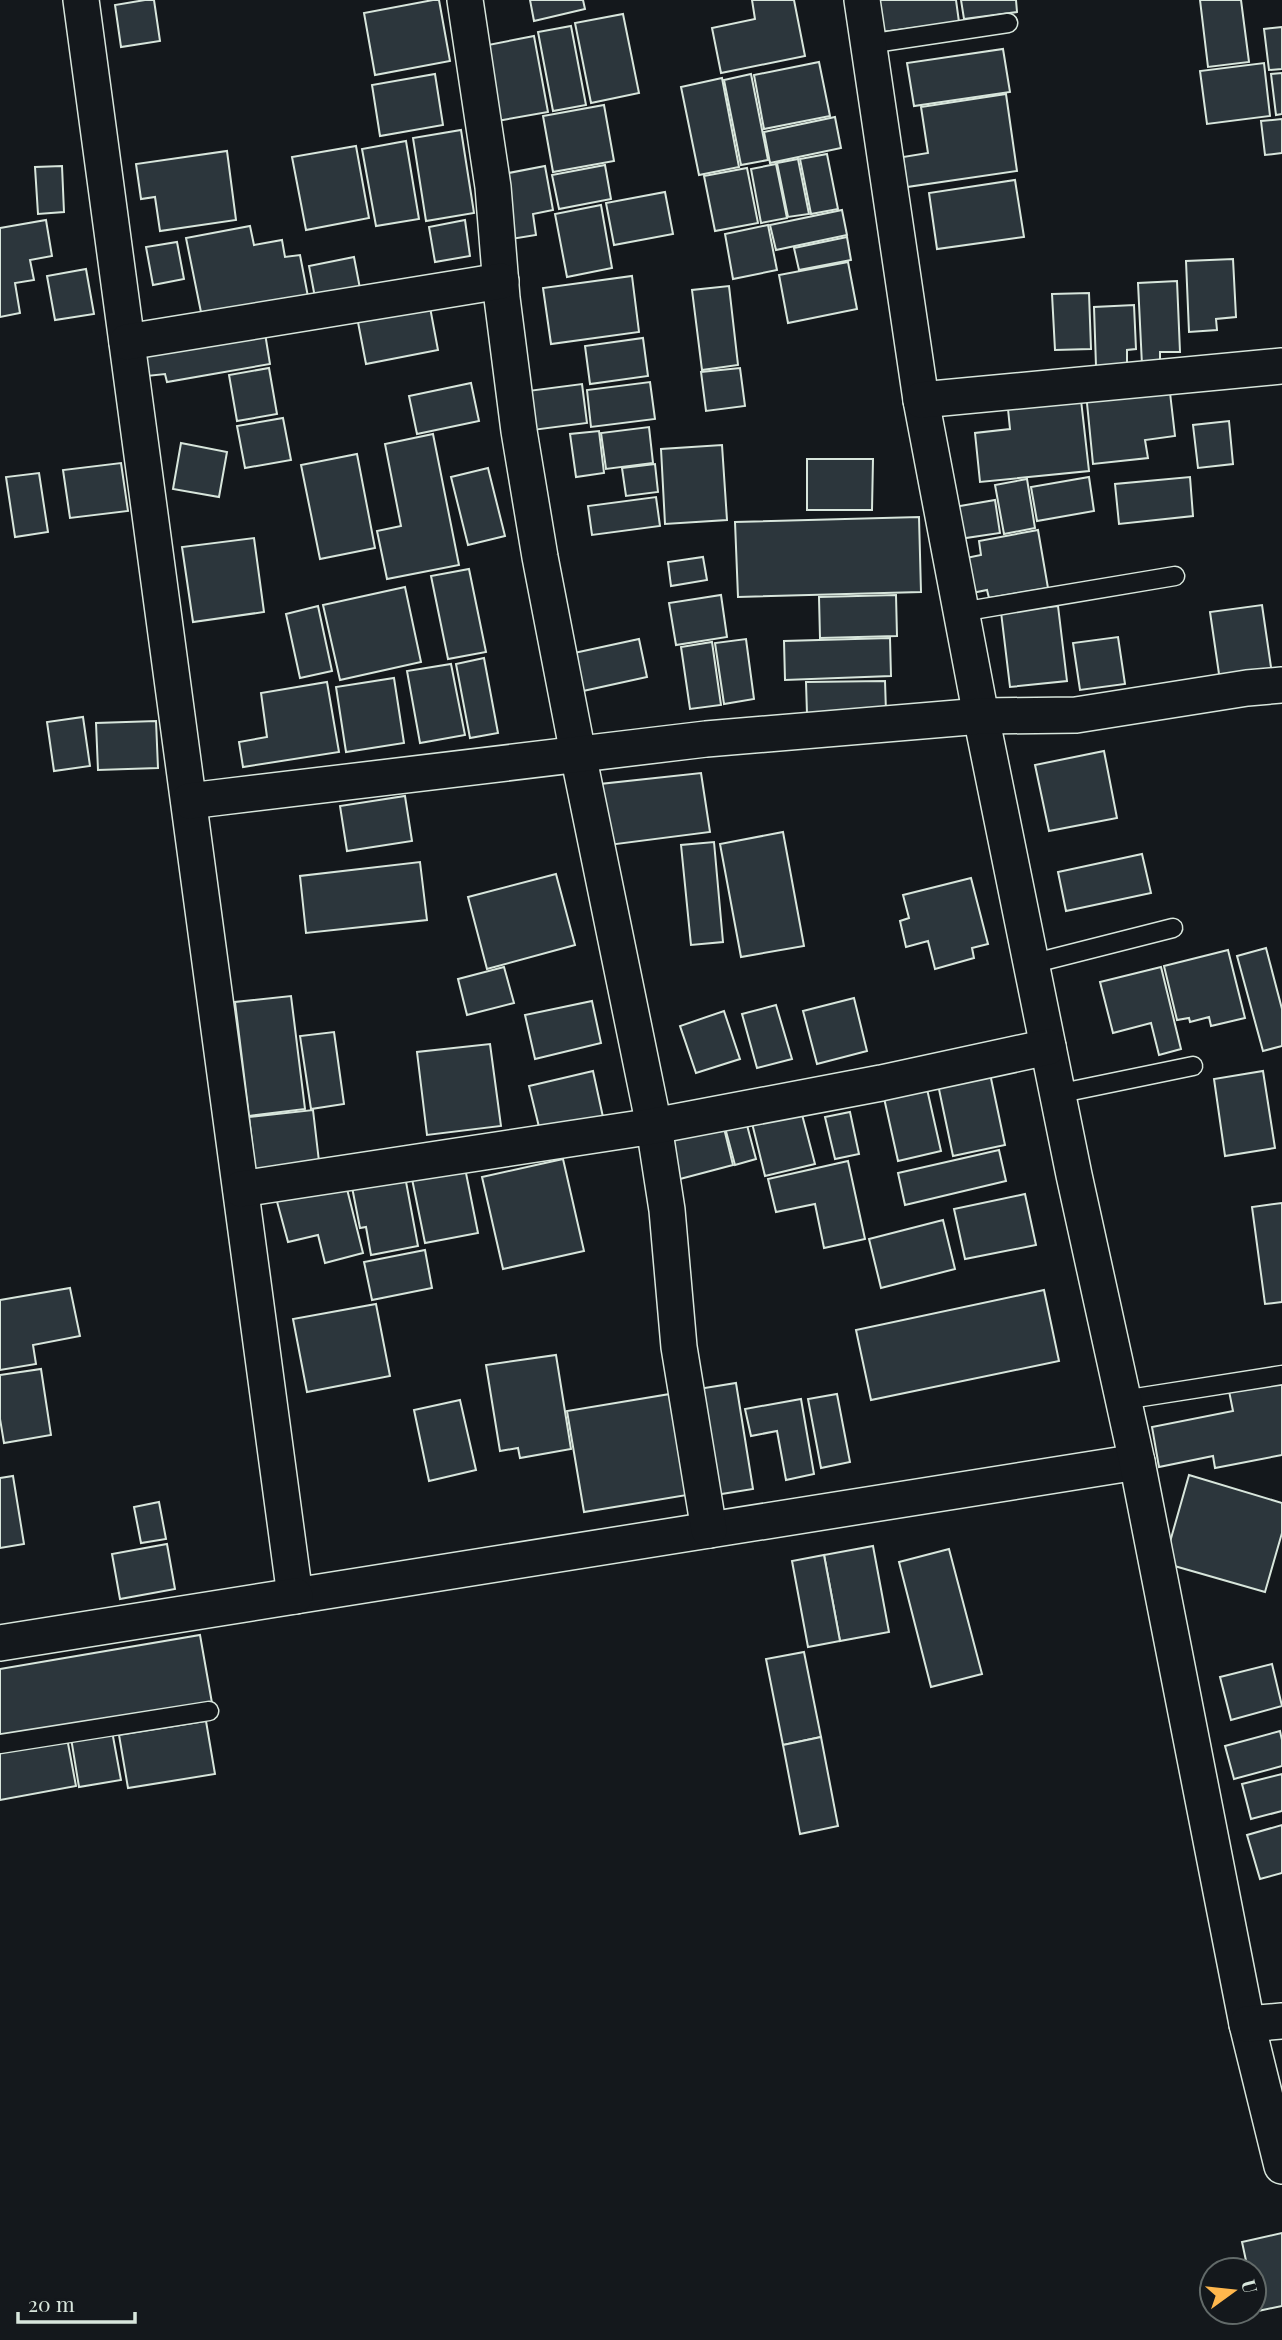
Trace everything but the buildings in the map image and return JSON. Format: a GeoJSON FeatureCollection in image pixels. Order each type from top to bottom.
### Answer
{"type":"FeatureCollection","features":[{"type":"Feature","properties":{"kind":"street"},"geometry":{"type":"LineString","coordinates":[[81,0],[295,1596]]}},
{"type":"Feature","properties":{"kind":"street"},"geometry":{"type":"LineString","coordinates":[[465,0],[493,187],[519,431],[578,754],[654,1126],[667,1210],[679,1347],[709,1531]]}},
{"type":"Feature","properties":{"kind":"street"},"geometry":{"type":"LineString","coordinates":[[862,0],[921,400],[981,716],[1057,1094],[1137,1462],[1247,2024],[1282,2166]]}},
{"type":"Feature","properties":{"kind":"street"},"geometry":{"type":"LineString","coordinates":[[127,342],[501,281]]}},
{"type":"Feature","properties":{"kind":"street"},"geometry":{"type":"LineString","coordinates":[[921,400],[1282,366]]}},
{"type":"Feature","properties":{"kind":"street"},"geometry":{"type":"LineString","coordinates":[[189,801],[706,739],[981,716],[1076,715],[1282,685]]}},
{"type":"Feature","properties":{"kind":"street"},"geometry":{"type":"LineString","coordinates":[[241,1189],[654,1126],[881,1083],[1048,1047]]}},
{"type":"Feature","properties":{"kind":"street"},"geometry":{"type":"LineString","coordinates":[[0,1643],[1137,1462]]}},
{"type":"Feature","properties":{"kind":"street"},"geometry":{"type":"LineString","coordinates":[[1247,2024],[1282,2021]]}},
{"type":"Feature","properties":{"kind":"lane"},"geometry":{"type":"LineString","coordinates":[[868,44],[1008,23]]}},
{"type":"Feature","properties":{"kind":"lane"},"geometry":{"type":"LineString","coordinates":[[961,612],[1175,576]]}},
{"type":"Feature","properties":{"kind":"lane"},"geometry":{"type":"LineString","coordinates":[[1031,964],[1173,928]]}},
{"type":"Feature","properties":{"kind":"lane"},"geometry":{"type":"LineString","coordinates":[[1057,1094],[1193,1066]]}},
{"type":"Feature","properties":{"kind":"lane"},"geometry":{"type":"LineString","coordinates":[[1123,1400],[1282,1375]]}},
{"type":"Feature","properties":{"kind":"lane"},"geometry":{"type":"LineString","coordinates":[[0,1744],[209,1711]]}}]}
